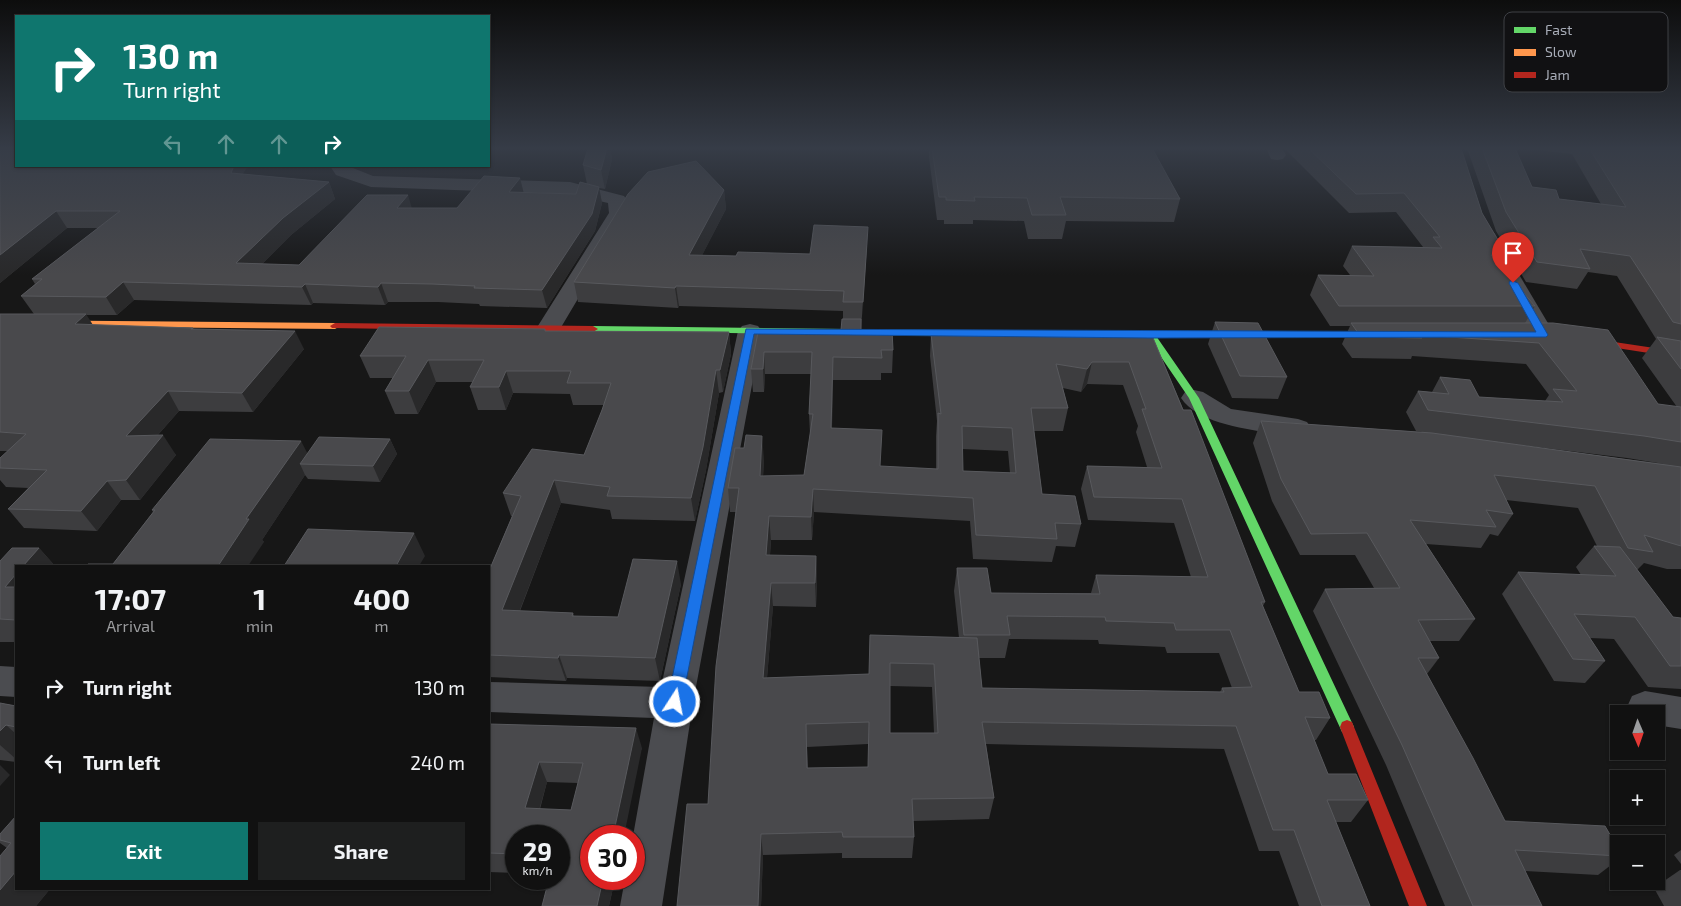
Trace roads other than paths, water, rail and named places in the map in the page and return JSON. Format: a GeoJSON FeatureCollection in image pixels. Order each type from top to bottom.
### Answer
{"type":"FeatureCollection","features":[{"type":"Feature","properties":{"kind":"street"},"geometry":{"type":"LineString","coordinates":[[548,329],[620,212],[617,200],[579,190]]}},
{"type":"Feature","properties":{"kind":"street"},"geometry":{"type":"LineString","coordinates":[[1478,213],[1484,232],[1543,335]]}},
{"type":"Feature","properties":{"kind":"street"},"geometry":{"type":"LineString","coordinates":[[0,323],[1151,335],[1395,335]]}},
{"type":"Feature","properties":{"kind":"street"},"geometry":{"type":"LineString","coordinates":[[641,906],[675,702],[750,331]]}},
{"type":"Feature","properties":{"kind":"street"},"geometry":{"type":"LineString","coordinates":[[1151,335],[1194,398],[1338,706],[1418,906]]}},
{"type":"Feature","properties":{"kind":"street"},"geometry":{"type":"LineString","coordinates":[[1572,339],[1681,355]]}},
{"type":"Feature","properties":{"kind":"street"},"geometry":{"type":"LineString","coordinates":[[1194,398],[1224,416],[1320,431]]}},
{"type":"Feature","properties":{"kind":"street"},"geometry":{"type":"LineString","coordinates":[[0,681],[15,682]]}},
{"type":"Feature","properties":{"kind":"street"},"geometry":{"type":"LineString","coordinates":[[490,697],[675,702]]}},
{"type":"Feature","properties":{"kind":"street"},"geometry":{"type":"LineString","coordinates":[[1665,710],[1681,713]]}}]}
